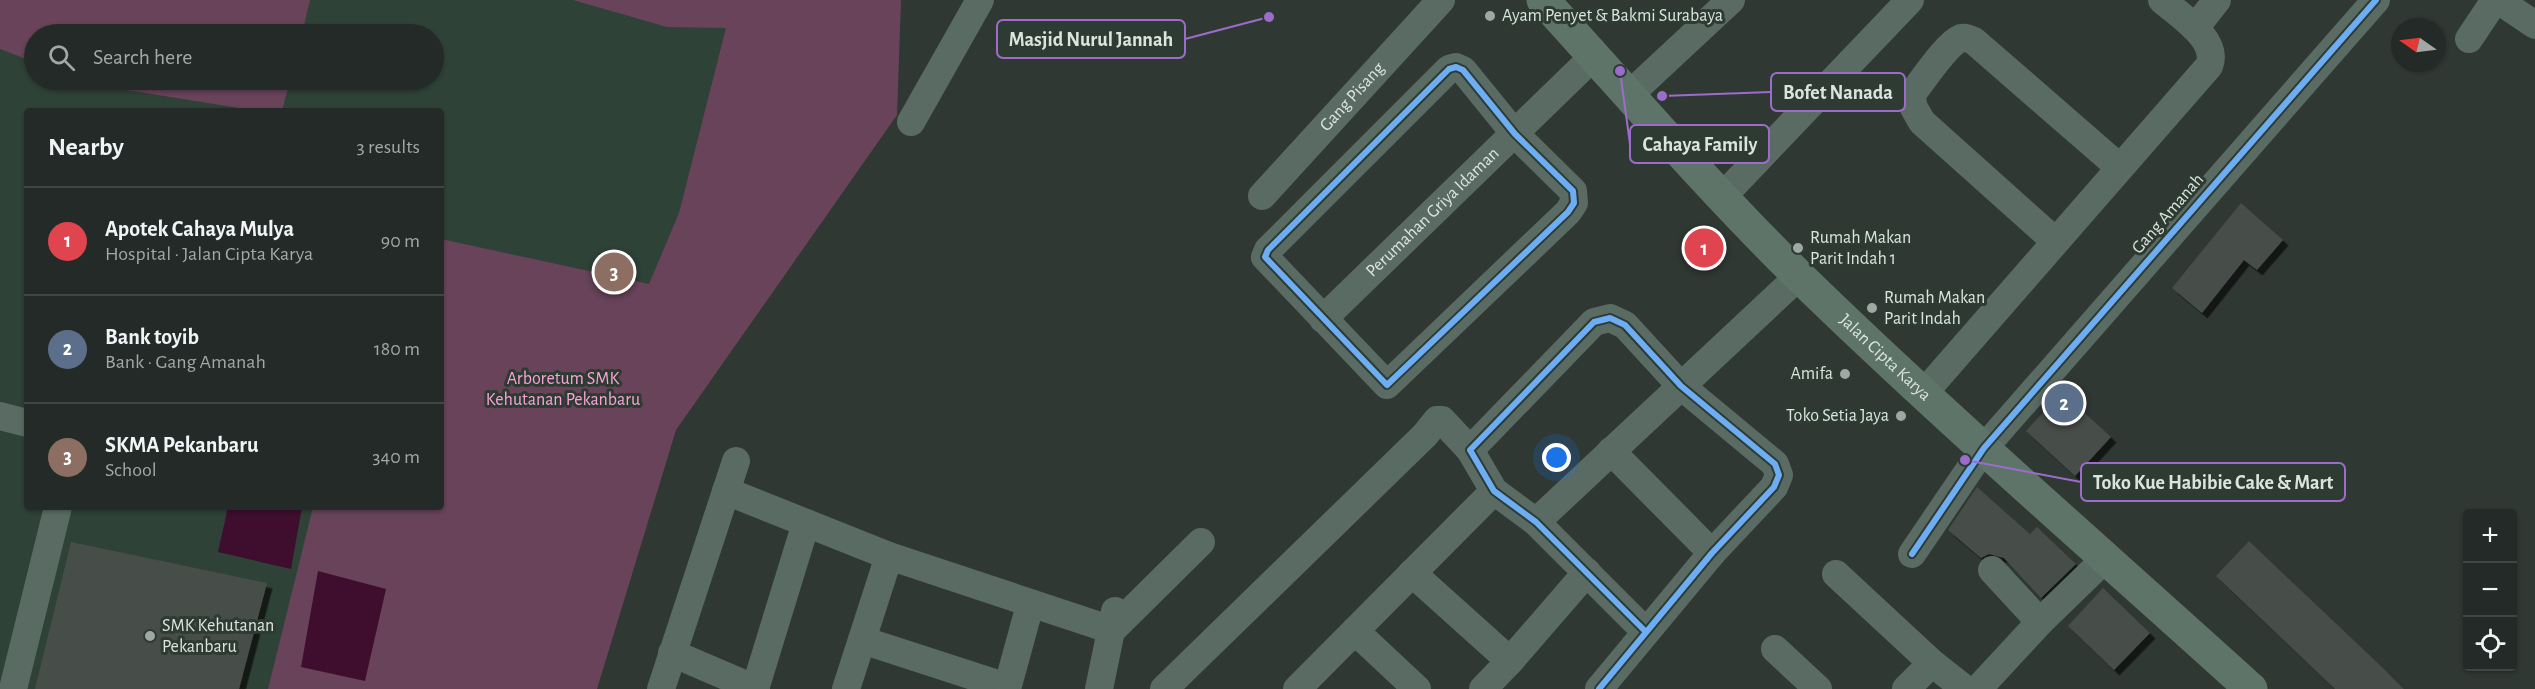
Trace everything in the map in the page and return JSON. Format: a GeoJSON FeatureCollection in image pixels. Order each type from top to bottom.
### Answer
{"type":"FeatureCollection","features":[{"type":"Feature","properties":{"kind":"main road","name":"Jalan Cipta Karya"},"geometry":{"type":"LineString","coordinates":[[1543,0],[1722,197],[1799,276],[1923,394],[2251,689]]}},
{"type":"Feature","properties":{"kind":"street","name":"Gang Pisang"},"geometry":{"type":"LineString","coordinates":[[1262,196],[1441,0]]}},
{"type":"Feature","properties":{"kind":"street"},"geometry":{"type":"LineString","coordinates":[[1629,95],[1731,0]]}},
{"type":"Feature","properties":{"kind":"street"},"geometry":{"type":"LineString","coordinates":[[1722,197],[1910,0]]}},
{"type":"Feature","properties":{"kind":"street"},"geometry":{"type":"LineString","coordinates":[[1923,394],[2209,66],[2213,58],[2210,49],[2195,28],[2162,0]]}},
{"type":"Feature","properties":{"kind":"street"},"geometry":{"type":"LineString","coordinates":[[2195,28],[2217,0]]}},
{"type":"Feature","properties":{"kind":"street","name":"Gang Amanah"},"geometry":{"type":"LineString","coordinates":[[1912,554],[1984,448],[2376,0]]}},
{"type":"Feature","properties":{"kind":"street"},"geometry":{"type":"LineString","coordinates":[[2469,39],[2497,0],[2535,25]]}},
{"type":"Feature","properties":{"kind":"street"},"geometry":{"type":"LineString","coordinates":[[911,122],[978,3]]}},
{"type":"Feature","properties":{"kind":"street"},"geometry":{"type":"LineString","coordinates":[[2055,241],[1922,122],[1914,108],[1911,95],[1950,47],[1959,39],[1966,38],[1974,41],[2119,167]]}},
{"type":"Feature","properties":{"kind":"street","name":"Perumahan Griya Idaman"},"geometry":{"type":"LineString","coordinates":[[1323,319],[1594,56]]}},
{"type":"Feature","properties":{"kind":"street"},"geometry":{"type":"LineString","coordinates":[[1456,67],[1463,70],[1515,134],[1573,191],[1574,203],[1393,380],[1387,385],[1382,383],[1265,257],[1449,69],[1456,67]]}},
{"type":"Feature","properties":{"kind":"street"},"geometry":{"type":"LineString","coordinates":[[1536,522],[1799,276]]}},
{"type":"Feature","properties":{"kind":"street"},"geometry":{"type":"LineString","coordinates":[[1470,450],[1594,322],[1610,318],[1625,325],[1681,386],[1775,464],[1779,475],[1774,487],[1712,553],[1599,689]]}},
{"type":"Feature","properties":{"kind":"street"},"geometry":{"type":"LineString","coordinates":[[0,416],[24,422]]}},
{"type":"Feature","properties":{"kind":"street"},"geometry":{"type":"LineString","coordinates":[[1164,689],[1425,435],[1437,420],[1442,420],[1470,450],[1494,491],[1536,522],[1645,631]]}},
{"type":"Feature","properties":{"kind":"street"},"geometry":{"type":"LineString","coordinates":[[1611,451],[1712,553]]}},
{"type":"Feature","properties":{"kind":"street"},"geometry":{"type":"LineString","coordinates":[[661,689],[736,461]]}},
{"type":"Feature","properties":{"kind":"street"},"geometry":{"type":"LineString","coordinates":[[726,491],[889,556],[1030,605],[1112,630]]}},
{"type":"Feature","properties":{"kind":"street"},"geometry":{"type":"LineString","coordinates":[[1297,689],[1494,491]]}},
{"type":"Feature","properties":{"kind":"street"},"geometry":{"type":"LineString","coordinates":[[13,689],[57,510]]}},
{"type":"Feature","properties":{"kind":"street"},"geometry":{"type":"LineString","coordinates":[[672,653],[755,689],[806,523]]}},
{"type":"Feature","properties":{"kind":"street"},"geometry":{"type":"LineString","coordinates":[[1112,630],[1201,542]]}},
{"type":"Feature","properties":{"kind":"street"},"geometry":{"type":"LineString","coordinates":[[846,689],[889,556]]}},
{"type":"Feature","properties":{"kind":"street"},"geometry":{"type":"LineString","coordinates":[[1978,689],[2040,622],[2106,558]]}},
{"type":"Feature","properties":{"kind":"street"},"geometry":{"type":"LineString","coordinates":[[1992,570],[2040,622]]}},
{"type":"Feature","properties":{"kind":"street"},"geometry":{"type":"LineString","coordinates":[[1483,689],[1587,572]]}},
{"type":"Feature","properties":{"kind":"street"},"geometry":{"type":"LineString","coordinates":[[1412,573],[1510,661]]}},
{"type":"Feature","properties":{"kind":"street"},"geometry":{"type":"LineString","coordinates":[[1836,574],[1932,663],[1965,689]]}},
{"type":"Feature","properties":{"kind":"street"},"geometry":{"type":"LineString","coordinates":[[1099,689],[1118,598]]}},
{"type":"Feature","properties":{"kind":"street"},"geometry":{"type":"LineString","coordinates":[[862,640],[1007,688],[1030,605]]}},
{"type":"Feature","properties":{"kind":"street"},"geometry":{"type":"LineString","coordinates":[[1355,631],[1417,689]]}},
{"type":"Feature","properties":{"kind":"street"},"geometry":{"type":"LineString","coordinates":[[1775,649],[1818,689]]}},
{"type":"Feature","properties":{"kind":"street"},"geometry":{"type":"LineString","coordinates":[[1906,689],[1932,663]]}},
{"type":"Feature","properties":{"kind":"shaded area"},"geometry":{"type":"Polygon","coordinates":[[[0,0],[901,0],[897,115],[676,430],[597,689],[0,689],[0,0]]]}},
{"type":"Feature","properties":{"kind":"shaded area"},"geometry":{"type":"Polygon","coordinates":[[[227,510],[301,510],[291,569],[218,552],[227,510]]]}},
{"type":"Feature","properties":{"kind":"shaded area"},"geometry":{"type":"Polygon","coordinates":[[[318,571],[386,589],[365,681],[301,667],[318,571]]]}},
{"type":"Feature","properties":{"kind":"green space"},"geometry":{"type":"Polygon","coordinates":[[[0,0],[310,0],[304,24],[24,24],[24,58],[0,49],[0,0]]]}},
{"type":"Feature","properties":{"kind":"green space","name":"Arboretum SMK Kehutanan Pekanbaru"},"geometry":{"type":"Polygon","coordinates":[[[573,0],[901,0],[897,115],[676,430],[597,689],[268,689],[312,510],[444,510],[444,240],[649,284],[679,213],[726,28],[667,27],[573,0]]]}},
{"type":"Feature","properties":{"kind":"green space"},"geometry":{"type":"Polygon","coordinates":[[[127,90],[287,90],[283,108],[239,108],[127,90]]]}},
{"type":"Feature","properties":{"kind":"building"},"geometry":{"type":"Polygon","coordinates":[[[2241,203],[2283,240],[2257,270],[2244,260],[2202,313],[2172,288],[2241,203]]]}},
{"type":"Feature","properties":{"kind":"building"},"geometry":{"type":"Polygon","coordinates":[[[2062,392],[2111,437],[2075,476],[2026,431],[2062,392]]]}},
{"type":"Feature","properties":{"kind":"building"},"geometry":{"type":"Polygon","coordinates":[[[1977,487],[2030,534],[2037,527],[2076,564],[2041,598],[2004,558],[1989,554],[1981,558],[1948,530],[1977,487]]]}},
{"type":"Feature","properties":{"kind":"building"},"geometry":{"type":"Polygon","coordinates":[[[2249,541],[2404,689],[2335,689],[2216,576],[2249,541]]]}},
{"type":"Feature","properties":{"kind":"building","name":"SMK Kehutanan Pekanbaru"},"geometry":{"type":"Polygon","coordinates":[[[71,542],[267,583],[239,689],[35,689],[71,542]]]}},
{"type":"Feature","properties":{"kind":"building"},"geometry":{"type":"Polygon","coordinates":[[[2103,588],[2150,633],[2114,670],[2068,626],[2103,588]]]}},
{"type":"Feature","properties":{"kind":"cycle path"},"geometry":{"type":"LineString","coordinates":[[1912,554],[1984,448],[2376,0]]}},
{"type":"Feature","properties":{"kind":"cycle path"},"geometry":{"type":"LineString","coordinates":[[1456,67],[1463,70],[1515,134],[1573,191],[1574,203],[1568,212],[1387,385],[1265,257],[1268,250],[1449,69],[1456,67]]}},
{"type":"Feature","properties":{"kind":"cycle path"},"geometry":{"type":"LineString","coordinates":[[1599,689],[1712,553],[1774,487],[1779,475],[1775,464],[1681,386],[1625,325],[1610,318],[1594,322],[1470,450],[1494,491],[1536,522],[1645,631]]}},
{"type":"Feature","properties":{"kind":"place","name":"Ayam Penyet & Bakmi Surabaya"},"geometry":{"type":"Point","coordinates":[1490,16]}},
{"type":"Feature","properties":{"kind":"place","name":"Masjid Nurul Jannah"},"geometry":{"type":"Point","coordinates":[1269,17]}},
{"type":"Feature","properties":{"kind":"place","name":"Cahaya Family"},"geometry":{"type":"Point","coordinates":[1620,71]}},
{"type":"Feature","properties":{"kind":"place","name":"Bofet Nanada"},"geometry":{"type":"Point","coordinates":[1662,96]}},
{"type":"Feature","properties":{"kind":"place","name":"Apotek Cahaya Mulya"},"geometry":{"type":"Point","coordinates":[1704,248]}},
{"type":"Feature","properties":{"kind":"place","name":"Rumah Makan Parit Indah 1"},"geometry":{"type":"Point","coordinates":[1798,248]}},
{"type":"Feature","properties":{"kind":"place","name":"SKMA Pekanbaru"},"geometry":{"type":"Point","coordinates":[614,272]}},
{"type":"Feature","properties":{"kind":"place","name":"Rumah Makan Parit Indah"},"geometry":{"type":"Point","coordinates":[1872,308]}},
{"type":"Feature","properties":{"kind":"place","name":"Amifa"},"geometry":{"type":"Point","coordinates":[1845,374]}},
{"type":"Feature","properties":{"kind":"place","name":"Bank toyib"},"geometry":{"type":"Point","coordinates":[2064,403]}},
{"type":"Feature","properties":{"kind":"place","name":"Toko Setia Jaya"},"geometry":{"type":"Point","coordinates":[1901,416]}},
{"type":"Feature","properties":{"kind":"place","name":"Toko Kue Habibie Cake & Mart"},"geometry":{"type":"Point","coordinates":[1965,460]}},
{"type":"Feature","properties":{"kind":"place","name":"SMK Kehutanan Pekanbaru"},"geometry":{"type":"Point","coordinates":[150,636]}}]}
